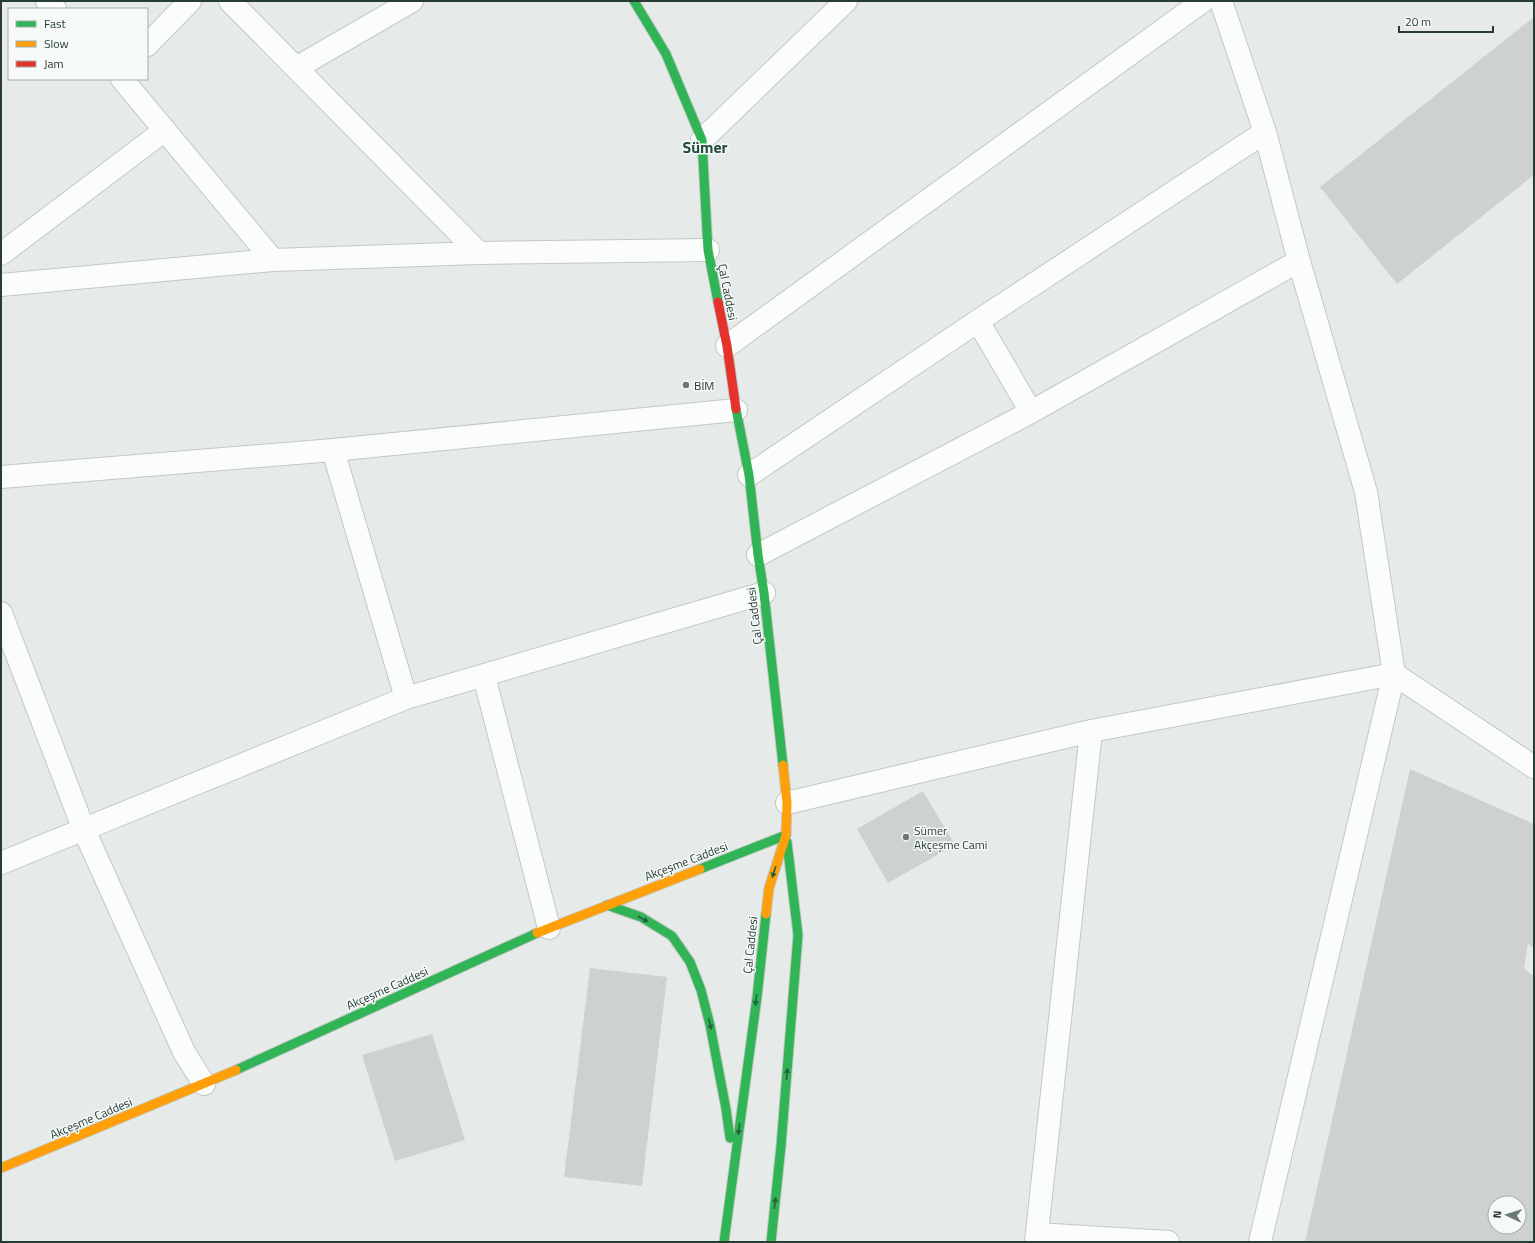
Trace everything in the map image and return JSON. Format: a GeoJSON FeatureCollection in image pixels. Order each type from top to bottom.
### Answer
{"type":"FeatureCollection","features":[{"type":"Feature","properties":{"kind":"street"},"geometry":{"type":"LineString","coordinates":[[148,44],[190,1]]}},
{"type":"Feature","properties":{"kind":"street"},"geometry":{"type":"LineString","coordinates":[[230,1],[480,253]]}},
{"type":"Feature","properties":{"kind":"street"},"geometry":{"type":"LineString","coordinates":[[296,68],[412,1]]}},
{"type":"Feature","properties":{"kind":"street","name":"Çal Caddesi"},"geometry":{"type":"LineString","coordinates":[[634,1],[666,54],[702,140],[708,250],[749,476],[764,593],[787,803],[786,835],[769,888],[757,997],[724,1242]]}},
{"type":"Feature","properties":{"kind":"street"},"geometry":{"type":"LineString","coordinates":[[702,140],[846,1]]}},
{"type":"Feature","properties":{"kind":"street"},"geometry":{"type":"LineString","coordinates":[[726,346],[1203,1]]}},
{"type":"Feature","properties":{"kind":"street"},"geometry":{"type":"LineString","coordinates":[[1221,1],[1265,132],[1299,261],[1366,492],[1394,674],[1260,1242]]}},
{"type":"Feature","properties":{"kind":"street"},"geometry":{"type":"LineString","coordinates":[[123,80],[273,260]]}},
{"type":"Feature","properties":{"kind":"street"},"geometry":{"type":"LineString","coordinates":[[1,254],[164,130]]}},
{"type":"Feature","properties":{"kind":"street"},"geometry":{"type":"LineString","coordinates":[[749,476],[978,321],[1265,132]]}},
{"type":"Feature","properties":{"kind":"street"},"geometry":{"type":"LineString","coordinates":[[1,285],[273,260],[480,253],[708,250]]}},
{"type":"Feature","properties":{"kind":"street"},"geometry":{"type":"LineString","coordinates":[[758,554],[1031,412],[1299,261]]}},
{"type":"Feature","properties":{"kind":"street"},"geometry":{"type":"LineString","coordinates":[[978,321],[1031,412]]}},
{"type":"Feature","properties":{"kind":"street"},"geometry":{"type":"LineString","coordinates":[[1,477],[334,450],[736,410]]}},
{"type":"Feature","properties":{"kind":"street"},"geometry":{"type":"LineString","coordinates":[[334,450],[406,698]]}},
{"type":"Feature","properties":{"kind":"street"},"geometry":{"type":"LineString","coordinates":[[1,863],[406,698],[764,593]]}},
{"type":"Feature","properties":{"kind":"street"},"geometry":{"type":"LineString","coordinates":[[1,613],[84,830],[184,1052],[204,1084]]}},
{"type":"Feature","properties":{"kind":"street"},"geometry":{"type":"LineString","coordinates":[[787,803],[1091,731],[1394,674],[1534,768]]}},
{"type":"Feature","properties":{"kind":"street"},"geometry":{"type":"LineString","coordinates":[[484,676],[549,928]]}},
{"type":"Feature","properties":{"kind":"street"},"geometry":{"type":"LineString","coordinates":[[1091,731],[1036,1238],[1168,1242]]}},
{"type":"Feature","properties":{"kind":"street"},"geometry":{"type":"LineString","coordinates":[[771,1242],[781,1146],[798,935],[786,835]]}},
{"type":"Feature","properties":{"kind":"street","name":"Akçeşme Caddesi"},"geometry":{"type":"LineString","coordinates":[[1,1168],[204,1084],[549,928],[786,835]]}},
{"type":"Feature","properties":{"kind":"street"},"geometry":{"type":"LineString","coordinates":[[607,905],[641,917],[672,936],[690,962],[701,990],[710,1025],[726,1109],[733,1168]]}},
{"type":"Feature","properties":{"kind":"building"},"geometry":{"type":"Polygon","coordinates":[[[1534,17],[1534,175],[1397,284],[1320,187],[1534,17]]]}},
{"type":"Feature","properties":{"kind":"building"},"geometry":{"type":"Polygon","coordinates":[[[1410,769],[1534,824],[1534,948],[1528,944],[1524,969],[1534,976],[1534,1242],[1305,1242],[1410,769]]]}},
{"type":"Feature","properties":{"kind":"building","name":"Sümer Akçeşme Cami"},"geometry":{"type":"Polygon","coordinates":[[[923,791],[955,845],[888,883],[857,829],[923,791]]]}},
{"type":"Feature","properties":{"kind":"building"},"geometry":{"type":"Polygon","coordinates":[[[590,968],[667,977],[642,1186],[564,1177],[590,968]]]}},
{"type":"Feature","properties":{"kind":"building"},"geometry":{"type":"Polygon","coordinates":[[[432,1034],[465,1140],[395,1161],[362,1055],[432,1034]]]}},
{"type":"Feature","properties":{"kind":"traffic: fast"},"geometry":{"type":"LineString","coordinates":[[634,1],[666,54],[702,140],[708,250],[718,302]]}},
{"type":"Feature","properties":{"kind":"traffic: fast"},"geometry":{"type":"LineString","coordinates":[[736,409],[749,475],[783,765]]}},
{"type":"Feature","properties":{"kind":"traffic: fast"},"geometry":{"type":"LineString","coordinates":[[700,869],[786,835]]}},
{"type":"Feature","properties":{"kind":"traffic: fast"},"geometry":{"type":"LineString","coordinates":[[771,1242],[781,1146],[798,935],[787,842]]}},
{"type":"Feature","properties":{"kind":"traffic: fast"},"geometry":{"type":"LineString","coordinates":[[607,905],[641,917],[672,936],[690,962],[701,990],[710,1025],[730,1138]]}},
{"type":"Feature","properties":{"kind":"traffic: fast"},"geometry":{"type":"LineString","coordinates":[[724,1242],[757,997],[766,914]]}},
{"type":"Feature","properties":{"kind":"traffic: fast"},"geometry":{"type":"LineString","coordinates":[[236,1070],[537,933]]}},
{"type":"Feature","properties":{"kind":"traffic: slow"},"geometry":{"type":"LineString","coordinates":[[766,914],[769,888],[786,835],[787,803],[783,765]]}},
{"type":"Feature","properties":{"kind":"traffic: slow"},"geometry":{"type":"LineString","coordinates":[[537,933],[700,869]]}},
{"type":"Feature","properties":{"kind":"traffic: slow"},"geometry":{"type":"LineString","coordinates":[[1,1168],[236,1070]]}},
{"type":"Feature","properties":{"kind":"traffic: jam"},"geometry":{"type":"LineString","coordinates":[[718,302],[727,346],[736,409]]}},
{"type":"Feature","properties":{"kind":"place","name":"BİM"},"geometry":{"type":"Point","coordinates":[686,385]}},
{"type":"Feature","properties":{"kind":"place","name":"Sümer Akçeşme Cami"},"geometry":{"type":"Point","coordinates":[906,837]}},
{"type":"Feature","properties":{"kind":"district","name":"Sümer"},"geometry":{"type":"Point","coordinates":[705,147]}}]}
